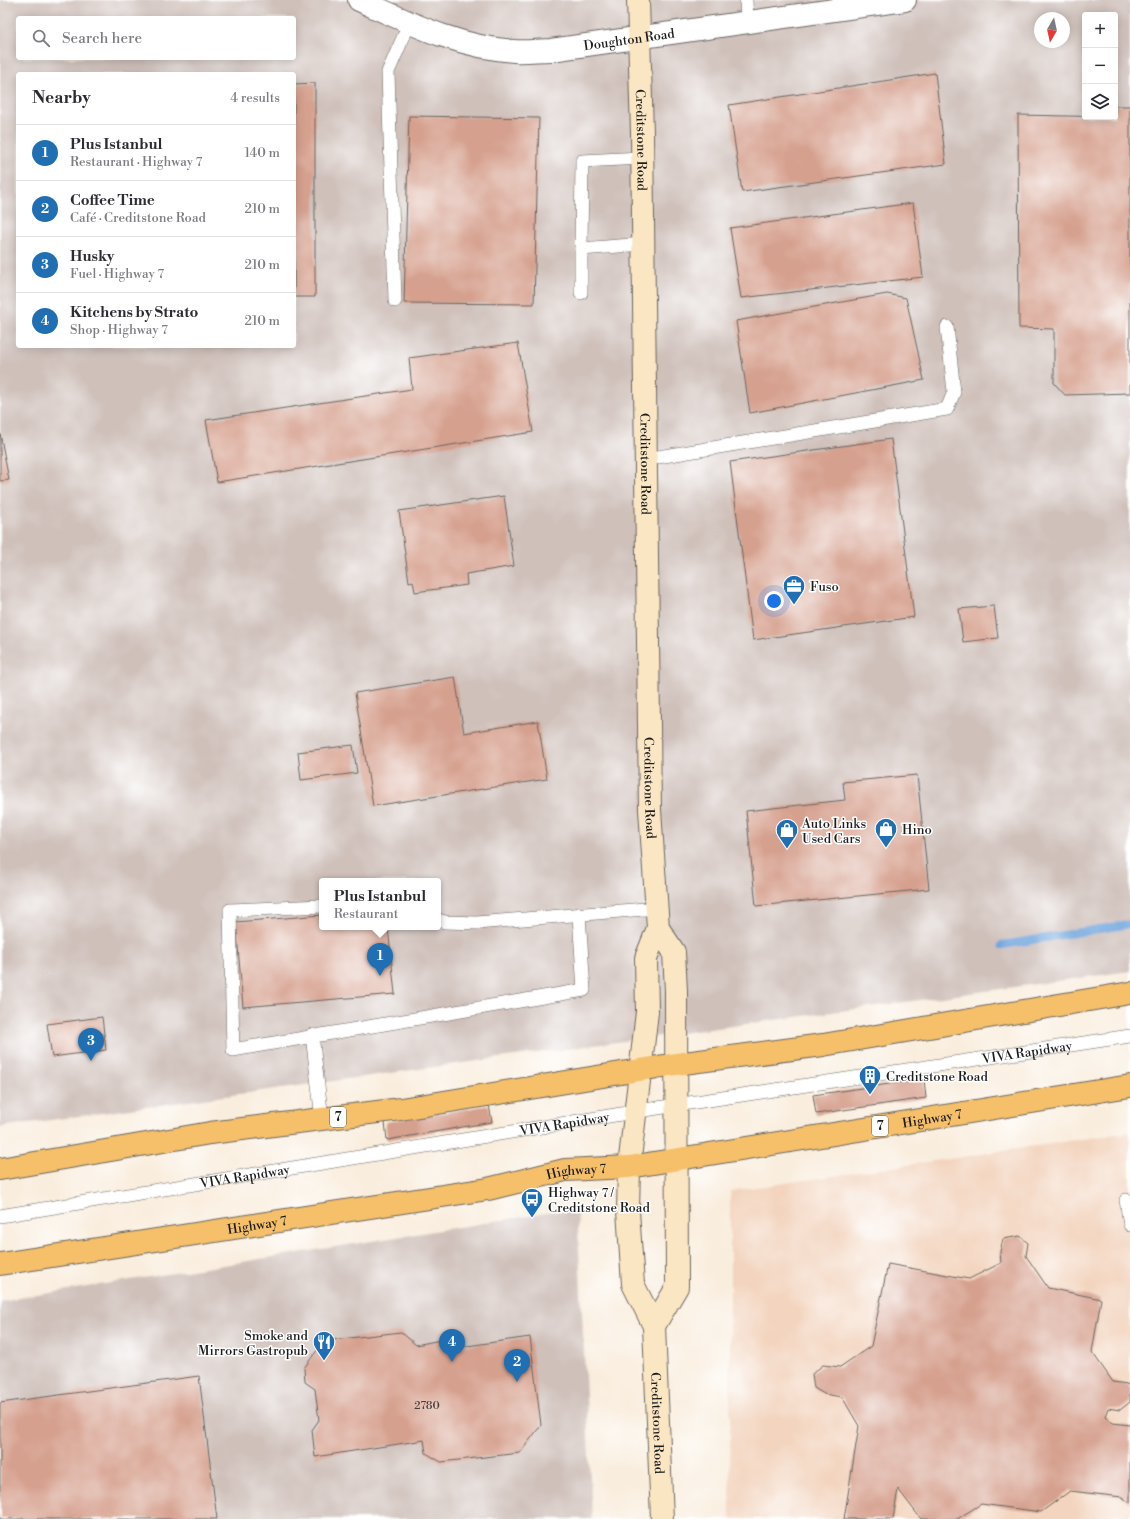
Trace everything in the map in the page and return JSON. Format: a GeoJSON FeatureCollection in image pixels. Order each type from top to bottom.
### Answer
{"type":"FeatureCollection","features":[{"type":"Feature","properties":{"kind":"main road","name":"7"},"geometry":{"type":"LineString","coordinates":[[0,1169],[210,1132],[402,1109],[640,1069],[823,1045],[1130,993]]}},
{"type":"Feature","properties":{"kind":"main road","name":"Highway 7"},"geometry":{"type":"LineString","coordinates":[[0,1264],[488,1189],[565,1170],[629,1167],[1130,1086]]}},
{"type":"Feature","properties":{"kind":"street","name":"Doughton Road"},"geometry":{"type":"LineString","coordinates":[[359,0],[409,24],[458,42],[484,48],[515,51],[551,50],[905,0]]}},
{"type":"Feature","properties":{"kind":"street","name":"Creditstone Road"},"geometry":{"type":"LineString","coordinates":[[638,0],[644,244],[650,810],[658,918],[646,958],[647,1012],[629,1167],[628,1211],[633,1284],[654,1326],[662,1519]]}},
{"type":"Feature","properties":{"kind":"street","name":"Creditstone Road"},"geometry":{"type":"LineString","coordinates":[[654,1326],[677,1287],[676,991],[674,952],[658,918]]}},
{"type":"Feature","properties":{"kind":"lane"},"geometry":{"type":"LineString","coordinates":[[746,0],[747,23]]}},
{"type":"Feature","properties":{"kind":"lane"},"geometry":{"type":"LineString","coordinates":[[395,301],[388,72],[409,24]]}},
{"type":"Feature","properties":{"kind":"lane"},"geometry":{"type":"LineString","coordinates":[[582,293],[582,161],[642,158]]}},
{"type":"Feature","properties":{"kind":"lane"},"geometry":{"type":"LineString","coordinates":[[581,248],[644,244]]}},
{"type":"Feature","properties":{"kind":"lane"},"geometry":{"type":"LineString","coordinates":[[646,459],[946,409],[954,392],[947,327]]}},
{"type":"Feature","properties":{"kind":"lane"},"geometry":{"type":"LineString","coordinates":[[319,906],[230,910],[233,1050],[312,1035],[584,990],[579,915]]}},
{"type":"Feature","properties":{"kind":"lane"},"geometry":{"type":"LineString","coordinates":[[441,921],[477,924],[579,915],[658,918]]}},
{"type":"Feature","properties":{"kind":"lane"},"geometry":{"type":"LineString","coordinates":[[312,1035],[322,1119]]}},
{"type":"Feature","properties":{"kind":"lane","name":"VIVA Rapidway"},"geometry":{"type":"LineString","coordinates":[[0,1216],[676,1105],[1130,1036]]}},
{"type":"Feature","properties":{"kind":"lane"},"geometry":{"type":"LineString","coordinates":[[1126,1200],[1130,1225]]}},
{"type":"Feature","properties":{"kind":"shaded area"},"geometry":{"type":"Polygon","coordinates":[[[0,0],[1130,0],[1130,971],[0,1127],[0,0]]]}},
{"type":"Feature","properties":{"kind":"shaded area"},"geometry":{"type":"Polygon","coordinates":[[[1130,1132],[1130,1519],[730,1519],[730,1191],[1130,1132]]]}},
{"type":"Feature","properties":{"kind":"shaded area"},"geometry":{"type":"Polygon","coordinates":[[[577,1208],[592,1519],[0,1519],[0,1301],[577,1208]]]}},
{"type":"Feature","properties":{"kind":"building"},"geometry":{"type":"Polygon","coordinates":[[[935,73],[946,164],[742,192],[729,105],[935,73]]]}},
{"type":"Feature","properties":{"kind":"building"},"geometry":{"type":"Polygon","coordinates":[[[315,83],[315,297],[296,297],[296,84],[315,83]]]}},
{"type":"Feature","properties":{"kind":"building"},"geometry":{"type":"Polygon","coordinates":[[[1118,106],[1130,106],[1130,393],[1065,395],[1054,383],[1054,329],[1019,328],[1018,115],[1082,116],[1082,120],[1118,120],[1118,106]]]}},
{"type":"Feature","properties":{"kind":"building"},"geometry":{"type":"Polygon","coordinates":[[[409,116],[539,118],[534,304],[404,303],[409,116]]]}},
{"type":"Feature","properties":{"kind":"building"},"geometry":{"type":"Polygon","coordinates":[[[913,203],[923,277],[741,298],[730,228],[913,203]]]}},
{"type":"Feature","properties":{"kind":"building"},"geometry":{"type":"Polygon","coordinates":[[[887,294],[906,298],[924,380],[750,413],[736,321],[887,294]]]}},
{"type":"Feature","properties":{"kind":"building"},"geometry":{"type":"Polygon","coordinates":[[[518,343],[533,432],[217,482],[206,420],[412,389],[409,358],[518,343]]]}},
{"type":"Feature","properties":{"kind":"building"},"geometry":{"type":"Polygon","coordinates":[[[0,433],[9,480],[0,481],[0,433]]]}},
{"type":"Feature","properties":{"kind":"building"},"geometry":{"type":"Polygon","coordinates":[[[891,439],[914,617],[753,640],[730,462],[891,439]]]}},
{"type":"Feature","properties":{"kind":"building"},"geometry":{"type":"Polygon","coordinates":[[[504,496],[514,566],[466,574],[467,585],[415,592],[413,581],[409,582],[399,511],[504,496]]]}},
{"type":"Feature","properties":{"kind":"building"},"geometry":{"type":"Polygon","coordinates":[[[994,606],[998,638],[963,642],[959,609],[994,606]]]}},
{"type":"Feature","properties":{"kind":"building"},"geometry":{"type":"Polygon","coordinates":[[[455,677],[464,733],[538,721],[547,779],[373,806],[355,693],[455,677]]]}},
{"type":"Feature","properties":{"kind":"building"},"geometry":{"type":"Polygon","coordinates":[[[353,745],[357,773],[301,780],[298,752],[353,745]]]}},
{"type":"Feature","properties":{"kind":"building"},"geometry":{"type":"Polygon","coordinates":[[[917,775],[929,889],[756,906],[746,811],[845,800],[843,782],[917,775]]]}},
{"type":"Feature","properties":{"kind":"building"},"geometry":{"type":"Polygon","coordinates":[[[319,915],[319,930],[388,930],[395,994],[243,1007],[236,922],[319,915]]]}},
{"type":"Feature","properties":{"kind":"building"},"geometry":{"type":"Polygon","coordinates":[[[102,1017],[106,1050],[52,1057],[47,1024],[102,1017]]]}},
{"type":"Feature","properties":{"kind":"building","name":"Creditstone Road"},"geometry":{"type":"Polygon","coordinates":[[[924,1079],[926,1098],[816,1114],[813,1095],[924,1079]]]}},
{"type":"Feature","properties":{"kind":"building"},"geometry":{"type":"Polygon","coordinates":[[[489,1105],[492,1122],[387,1140],[385,1122],[489,1105]]]}},
{"type":"Feature","properties":{"kind":"building"},"geometry":{"type":"Polygon","coordinates":[[[1020,1236],[1028,1243],[1026,1256],[1048,1288],[1101,1299],[1092,1352],[1113,1382],[1127,1384],[1130,1387],[1130,1402],[1120,1410],[1108,1408],[1105,1416],[1113,1423],[1130,1425],[1130,1503],[1122,1497],[1070,1491],[1041,1512],[981,1504],[957,1519],[921,1519],[898,1489],[893,1519],[844,1519],[859,1426],[842,1397],[824,1394],[814,1388],[812,1374],[823,1365],[840,1367],[871,1346],[888,1264],[969,1279],[1001,1263],[1000,1252],[1003,1239],[1020,1236]]]}},
{"type":"Feature","properties":{"kind":"building"},"geometry":{"type":"Polygon","coordinates":[[[401,1332],[416,1345],[445,1339],[446,1349],[530,1337],[541,1425],[520,1453],[441,1462],[426,1453],[424,1440],[315,1457],[312,1430],[319,1420],[315,1389],[305,1382],[304,1368],[324,1341],[401,1332]]]}},
{"type":"Feature","properties":{"kind":"building"},"geometry":{"type":"Polygon","coordinates":[[[199,1376],[217,1519],[0,1519],[0,1403],[199,1376]]]}},
{"type":"Feature","properties":{"kind":"waterway"},"geometry":{"type":"LineString","coordinates":[[1002,945],[1130,924]]}},
{"type":"Feature","properties":{"kind":"place","name":"Fuso"},"geometry":{"type":"Point","coordinates":[794,606]}},
{"type":"Feature","properties":{"kind":"place","name":"Hino"},"geometry":{"type":"Point","coordinates":[886,848]}},
{"type":"Feature","properties":{"kind":"place","name":"Auto Links Used Cars"},"geometry":{"type":"Point","coordinates":[787,850]}},
{"type":"Feature","properties":{"kind":"place","name":"Plus Istanbul"},"geometry":{"type":"Point","coordinates":[380,976]}},
{"type":"Feature","properties":{"kind":"place","name":"Husky"},"geometry":{"type":"Point","coordinates":[91,1061]}},
{"type":"Feature","properties":{"kind":"place","name":"Creditstone Road"},"geometry":{"type":"Point","coordinates":[870,1096]}},
{"type":"Feature","properties":{"kind":"place","name":"Highway 7 / Creditstone Road"},"geometry":{"type":"Point","coordinates":[532,1218]}},
{"type":"Feature","properties":{"kind":"place","name":"Smoke and Mirrors Gastropub"},"geometry":{"type":"Point","coordinates":[324,1362]}},
{"type":"Feature","properties":{"kind":"place","name":"Kitchens by Strato"},"geometry":{"type":"Point","coordinates":[452,1362]}},
{"type":"Feature","properties":{"kind":"place","name":"Coffee Time"},"geometry":{"type":"Point","coordinates":[517,1382]}}]}
